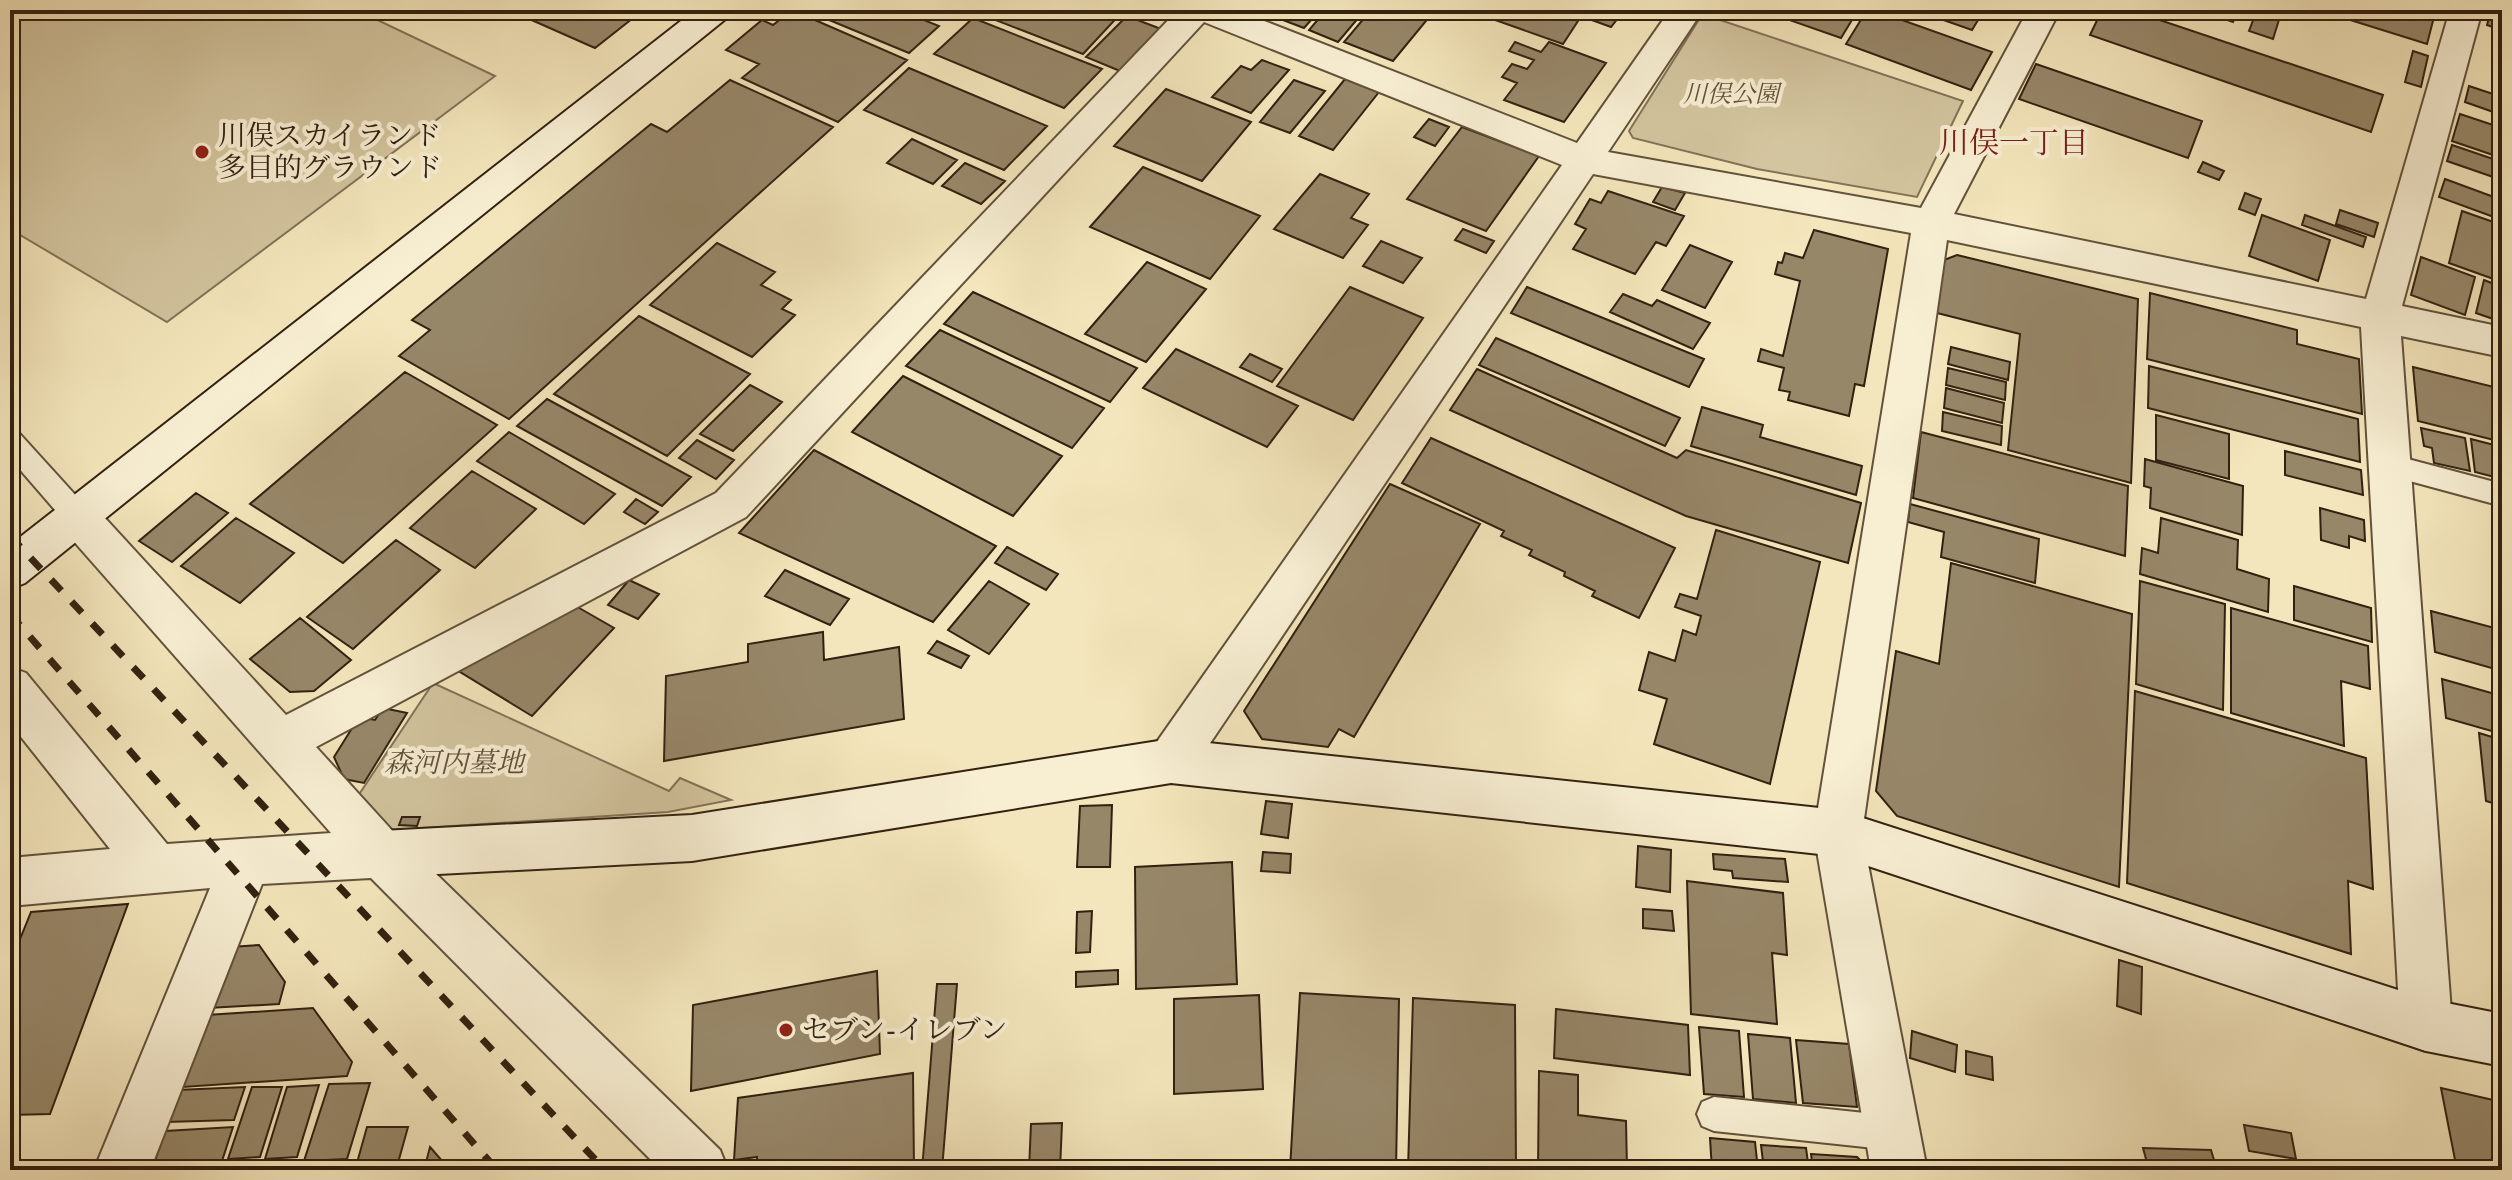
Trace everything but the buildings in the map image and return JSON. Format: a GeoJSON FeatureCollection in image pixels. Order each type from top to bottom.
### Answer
{"type":"FeatureCollection","features":[{"type":"Feature","properties":{"kind":"street"},"geometry":{"type":"LineString","coordinates":[[10,570],[716,10]]}},
{"type":"Feature","properties":{"kind":"street"},"geometry":{"type":"LineString","coordinates":[[280,742],[731,505],[1197,10]]}},
{"type":"Feature","properties":{"kind":"street"},"geometry":{"type":"LineString","coordinates":[[1205,10],[1585,160],[1931,223],[2502,342]]}},
{"type":"Feature","properties":{"kind":"street"},"geometry":{"type":"LineString","coordinates":[[1171,761],[1687,10]]}},
{"type":"Feature","properties":{"kind":"street"},"geometry":{"type":"LineString","coordinates":[[1896,1152],[1838,833],[1931,223],[2044,10]]}},
{"type":"Feature","properties":{"kind":"street"},"geometry":{"type":"LineString","coordinates":[[2426,1025],[2380,316],[2466,10]]}},
{"type":"Feature","properties":{"kind":"street"},"geometry":{"type":"LineString","coordinates":[[78,517],[381,854],[700,1170]]}},
{"type":"Feature","properties":{"kind":"street"},"geometry":{"type":"LineString","coordinates":[[10,688],[156,869]]}},
{"type":"Feature","properties":{"kind":"street"},"geometry":{"type":"LineString","coordinates":[[10,882],[246,861],[692,838],[1171,761],[1838,833],[2426,1025],[2502,1040]]}},
{"type":"Feature","properties":{"kind":"street"},"geometry":{"type":"LineString","coordinates":[[122,1170],[246,861]]}},
{"type":"Feature","properties":{"kind":"lane"},"geometry":{"type":"LineString","coordinates":[[10,440],[78,517]]}},
{"type":"Feature","properties":{"kind":"lane"},"geometry":{"type":"LineString","coordinates":[[2389,465],[2502,495]]}},
{"type":"Feature","properties":{"kind":"lane"},"geometry":{"type":"LineString","coordinates":[[1714,1114],[1896,1152]]}},
{"type":"Feature","properties":{"kind":"green space","name":"川俣スカイランド 多目的グラウンド"},"geometry":{"type":"Polygon","coordinates":[[[10,10],[376,10],[369,16],[495,76],[167,322],[10,229],[10,10]]]}},
{"type":"Feature","properties":{"kind":"green space","name":"川俣公園"},"geometry":{"type":"Polygon","coordinates":[[[1711,17],[1963,101],[1917,197],[1757,169],[1633,138],[1629,131],[1700,18],[1711,17]]]}},
{"type":"Feature","properties":{"kind":"green space","name":"森河内墓地"},"geometry":{"type":"Polygon","coordinates":[[[433,683],[669,791],[680,778],[731,800],[668,812],[376,831],[354,802],[433,683]]]}},
{"type":"Feature","properties":{"kind":"railway"},"geometry":{"type":"LineString","coordinates":[[10,536],[605,1170]]}},
{"type":"Feature","properties":{"kind":"railway"},"geometry":{"type":"LineString","coordinates":[[10,614],[497,1170]]}},
{"type":"Feature","properties":{"kind":"place","name":"川俣スカイランド 多目的グラウンド"},"geometry":{"type":"Point","coordinates":[202,152]}},
{"type":"Feature","properties":{"kind":"place","name":"セブン-イレブン"},"geometry":{"type":"Point","coordinates":[786,1030]}},
{"type":"Feature","properties":{"kind":"district","name":"川俣一丁目"},"geometry":{"type":"Point","coordinates":[2014,143]}}]}
